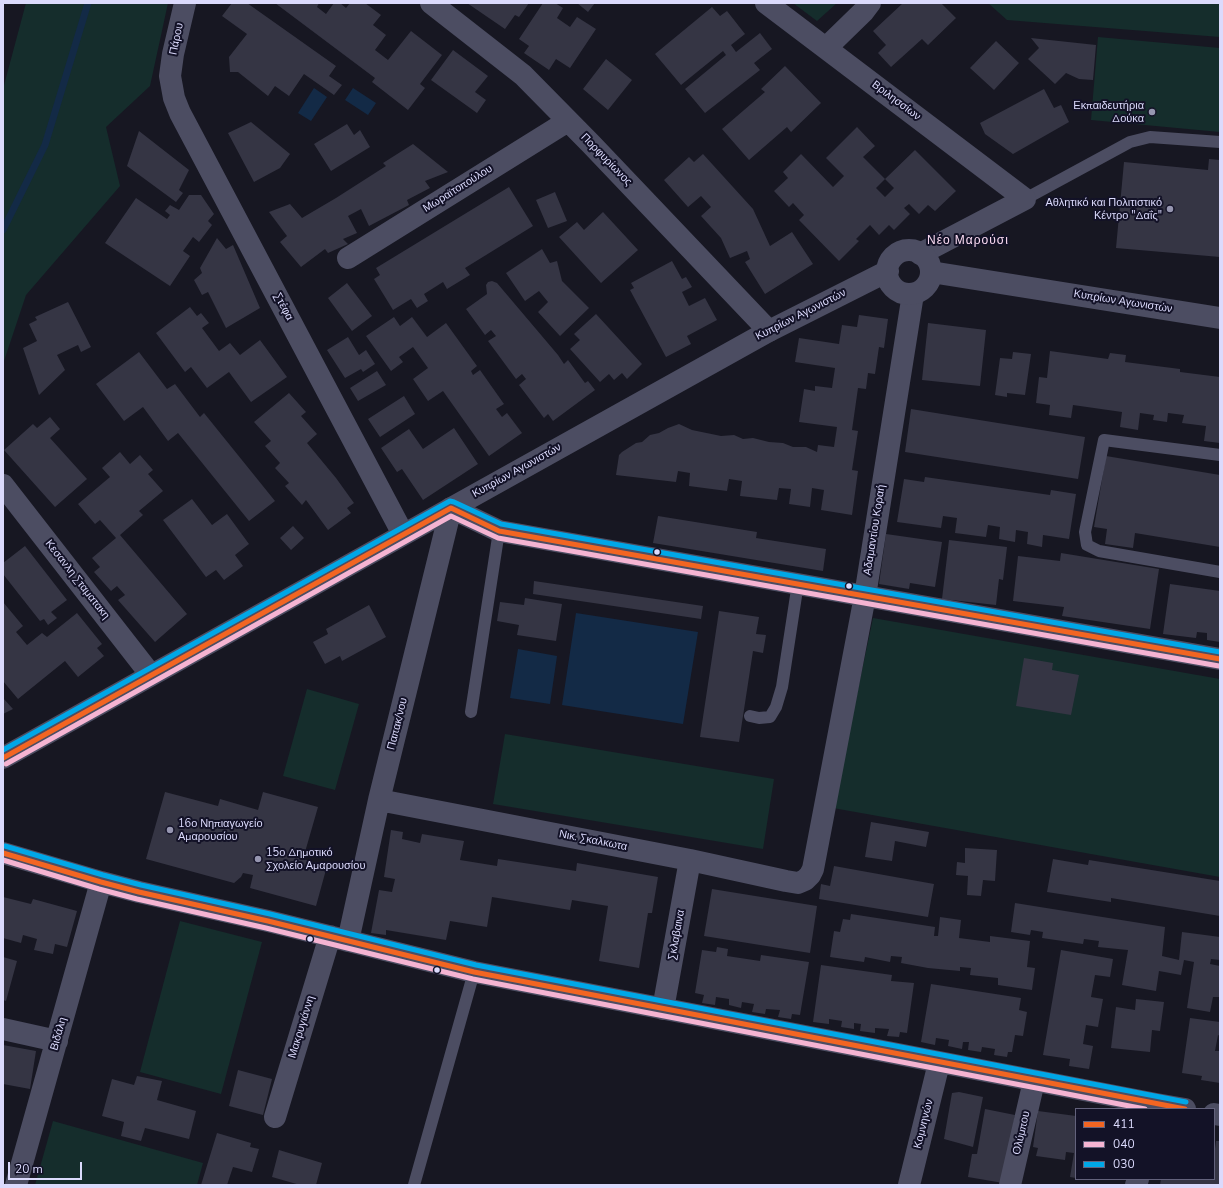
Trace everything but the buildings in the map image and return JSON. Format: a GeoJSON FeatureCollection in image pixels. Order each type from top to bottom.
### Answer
{"type":"FeatureCollection","features":[{"type":"Feature","properties":{"kind":"street","name":"Πάρου"},"geometry":{"type":"LineString","coordinates":[[170,76],[173,54],[185,3]]}},
{"type":"Feature","properties":{"kind":"street","name":"Πορφυρίωνος"},"geometry":{"type":"LineString","coordinates":[[431,3],[523,75],[597,150],[769,331]]}},
{"type":"Feature","properties":{"kind":"street","name":"Βριλησσίων"},"geometry":{"type":"LineString","coordinates":[[766,3],[1025,199]]}},
{"type":"Feature","properties":{"kind":"street"},"geometry":{"type":"LineString","coordinates":[[826,48],[864,11],[870,3]]}},
{"type":"Feature","properties":{"kind":"street","name":"Στέφα"},"geometry":{"type":"LineString","coordinates":[[170,76],[174,98],[180,113],[403,534]]}},
{"type":"Feature","properties":{"kind":"street","name":"Μωραϊτοπούλου"},"geometry":{"type":"LineString","coordinates":[[348,258],[568,121]]}},
{"type":"Feature","properties":{"kind":"street"},"geometry":{"type":"LineString","coordinates":[[920,254],[1025,199]]}},
{"type":"Feature","properties":{"kind":"street"},"geometry":{"type":"LineString","coordinates":[[906,251],[913,251],[920,254],[926,258],[930,264],[931,272],[927,285],[922,290],[913,294],[902,293],[896,290],[891,285],[888,278],[889,264],[893,258],[899,253],[906,251]]}},
{"type":"Feature","properties":{"kind":"street","name":"Κυπρίων Αγωνιστών"},"geometry":{"type":"LineString","coordinates":[[3,758],[769,331],[888,271]]}},
{"type":"Feature","properties":{"kind":"street","name":"Κυπρίων Αγωνιστών"},"geometry":{"type":"LineString","coordinates":[[931,272],[1220,318]]}},
{"type":"Feature","properties":{"kind":"street","name":"Αδαμαντίου Κοραή"},"geometry":{"type":"LineString","coordinates":[[805,880],[810,876],[813,869],[865,596],[913,294]]}},
{"type":"Feature","properties":{"kind":"street","name":"Κεσανλη Σταματακη"},"geometry":{"type":"LineString","coordinates":[[3,484],[151,675]]}},
{"type":"Feature","properties":{"kind":"street"},"geometry":{"type":"LineString","coordinates":[[451,508],[499,531],[1220,659]]}},
{"type":"Feature","properties":{"kind":"street","name":"Παπακ/νου"},"geometry":{"type":"LineString","coordinates":[[339,939],[379,800],[451,508]]}},
{"type":"Feature","properties":{"kind":"street","name":"Νικ. Σκαλκωτα"},"geometry":{"type":"LineString","coordinates":[[379,800],[690,860],[786,881],[798,883],[805,880]]}},
{"type":"Feature","properties":{"kind":"street"},"geometry":{"type":"LineString","coordinates":[[3,853],[139,892],[474,972],[1034,1081],[1155,1107],[1170,1108]]}},
{"type":"Feature","properties":{"kind":"street","name":"Σκλαβαινα"},"geometry":{"type":"LineString","coordinates":[[663,1009],[690,860]]}},
{"type":"Feature","properties":{"kind":"street","name":"Βιδάλη"},"geometry":{"type":"LineString","coordinates":[[16,1185],[101,882]]}},
{"type":"Feature","properties":{"kind":"street","name":"Μακρυγιάννη"},"geometry":{"type":"LineString","coordinates":[[275,1117],[339,939]]}},
{"type":"Feature","properties":{"kind":"street"},"geometry":{"type":"LineString","coordinates":[[3,1029],[57,1041]]}},
{"type":"Feature","properties":{"kind":"street","name":"Κομνηνών"},"geometry":{"type":"LineString","coordinates":[[909,1185],[939,1063]]}},
{"type":"Feature","properties":{"kind":"street","name":"Ολύμπου"},"geometry":{"type":"LineString","coordinates":[[1010,1185],[1034,1081]]}},
{"type":"Feature","properties":{"kind":"lane"},"geometry":{"type":"LineString","coordinates":[[1025,199],[1130,142],[1150,137],[1220,142]]}},
{"type":"Feature","properties":{"kind":"lane"},"geometry":{"type":"LineString","coordinates":[[1220,455],[1104,440],[1085,532],[1087,545],[1099,551],[1220,572]]}},
{"type":"Feature","properties":{"kind":"lane"},"geometry":{"type":"LineString","coordinates":[[471,712],[499,531]]}},
{"type":"Feature","properties":{"kind":"lane"},"geometry":{"type":"LineString","coordinates":[[750,716],[759,718],[770,717],[776,707],[782,687],[798,584]]}},
{"type":"Feature","properties":{"kind":"lane"},"geometry":{"type":"LineString","coordinates":[[414,1185],[474,972]]}},
{"type":"Feature","properties":{"kind":"green space"},"geometry":{"type":"Polygon","coordinates":[[[26,3],[168,3],[150,86],[106,127],[120,186],[26,295],[3,364],[3,89],[26,3]]]}},
{"type":"Feature","properties":{"kind":"green space"},"geometry":{"type":"Polygon","coordinates":[[[793,3],[837,3],[817,21],[793,3]]]}},
{"type":"Feature","properties":{"kind":"green space"},"geometry":{"type":"Polygon","coordinates":[[[988,3],[1220,3],[1220,37],[1007,20],[988,3]]]}},
{"type":"Feature","properties":{"kind":"green space"},"geometry":{"type":"Polygon","coordinates":[[[1098,37],[1220,48],[1220,132],[1091,120],[1098,37]]]}},
{"type":"Feature","properties":{"kind":"green space"},"geometry":{"type":"Polygon","coordinates":[[[873,618],[1220,679],[1220,877],[833,808],[873,618]]]}},
{"type":"Feature","properties":{"kind":"green space"},"geometry":{"type":"Polygon","coordinates":[[[307,689],[359,704],[335,790],[283,776],[307,689]]]}},
{"type":"Feature","properties":{"kind":"green space"},"geometry":{"type":"Polygon","coordinates":[[[505,734],[774,779],[763,849],[493,804],[505,734]]]}},
{"type":"Feature","properties":{"kind":"green space"},"geometry":{"type":"Polygon","coordinates":[[[180,921],[262,942],[221,1094],[140,1072],[180,921]]]}},
{"type":"Feature","properties":{"kind":"green space"},"geometry":{"type":"Polygon","coordinates":[[[53,1121],[203,1163],[197,1185],[35,1185],[53,1121]]]}},
{"type":"Feature","properties":{"kind":"water"},"geometry":{"type":"Polygon","coordinates":[[[314,88],[327,97],[311,121],[298,113],[314,88]]]}},
{"type":"Feature","properties":{"kind":"water"},"geometry":{"type":"Polygon","coordinates":[[[353,88],[376,103],[368,115],[345,100],[353,88]]]}},
{"type":"Feature","properties":{"kind":"water"},"geometry":{"type":"Polygon","coordinates":[[[576,613],[698,632],[683,724],[562,705],[576,613]]]}},
{"type":"Feature","properties":{"kind":"water"},"geometry":{"type":"Polygon","coordinates":[[[518,649],[557,656],[550,704],[510,698],[518,649]]]}},
{"type":"Feature","properties":{"kind":"waterway"},"geometry":{"type":"LineString","coordinates":[[3,230],[45,145],[88,3]]}},
{"type":"Feature","properties":{"kind":"transit line","name":"030"},"geometry":{"type":"LineString","coordinates":[[3,750],[450,501],[501,524],[1220,652]]}},
{"type":"Feature","properties":{"kind":"transit line","name":"411"},"geometry":{"type":"LineString","coordinates":[[3,758],[451,508],[499,531],[1220,659]]}},
{"type":"Feature","properties":{"kind":"transit line","name":"040"},"geometry":{"type":"LineString","coordinates":[[6,764],[451,516],[498,538],[1219,666]]}},
{"type":"Feature","properties":{"kind":"transit line","name":"030"},"geometry":{"type":"LineString","coordinates":[[5,846],[141,885],[270,914],[476,965],[1186,1102]]}},
{"type":"Feature","properties":{"kind":"transit line","name":"411"},"geometry":{"type":"LineString","coordinates":[[3,853],[139,892],[268,921],[474,972],[1180,1108]]}},
{"type":"Feature","properties":{"kind":"transit line","name":"040"},"geometry":{"type":"LineString","coordinates":[[3,860],[137,899],[266,928],[473,979],[1140,1108]]}},
{"type":"Feature","properties":{"kind":"place","name":"Εκπαιδευτήρια Δούκα"},"geometry":{"type":"Point","coordinates":[1152,112]}},
{"type":"Feature","properties":{"kind":"place","name":"Αθλητικό και Πολιτιστικό Κέντρο \"Δαΐς\""},"geometry":{"type":"Point","coordinates":[1170,209]}},
{"type":"Feature","properties":{"kind":"place","name":"16ο Νηπιαγωγείο Αμαρουσίου"},"geometry":{"type":"Point","coordinates":[170,830]}},
{"type":"Feature","properties":{"kind":"place","name":"15ο Δημοτικό Σχολείο Αμαρουσίου"},"geometry":{"type":"Point","coordinates":[258,859]}},
{"type":"Feature","properties":{"kind":"district","name":"Νέο Μαρούσι"},"geometry":{"type":"Point","coordinates":[968,241]}}]}
